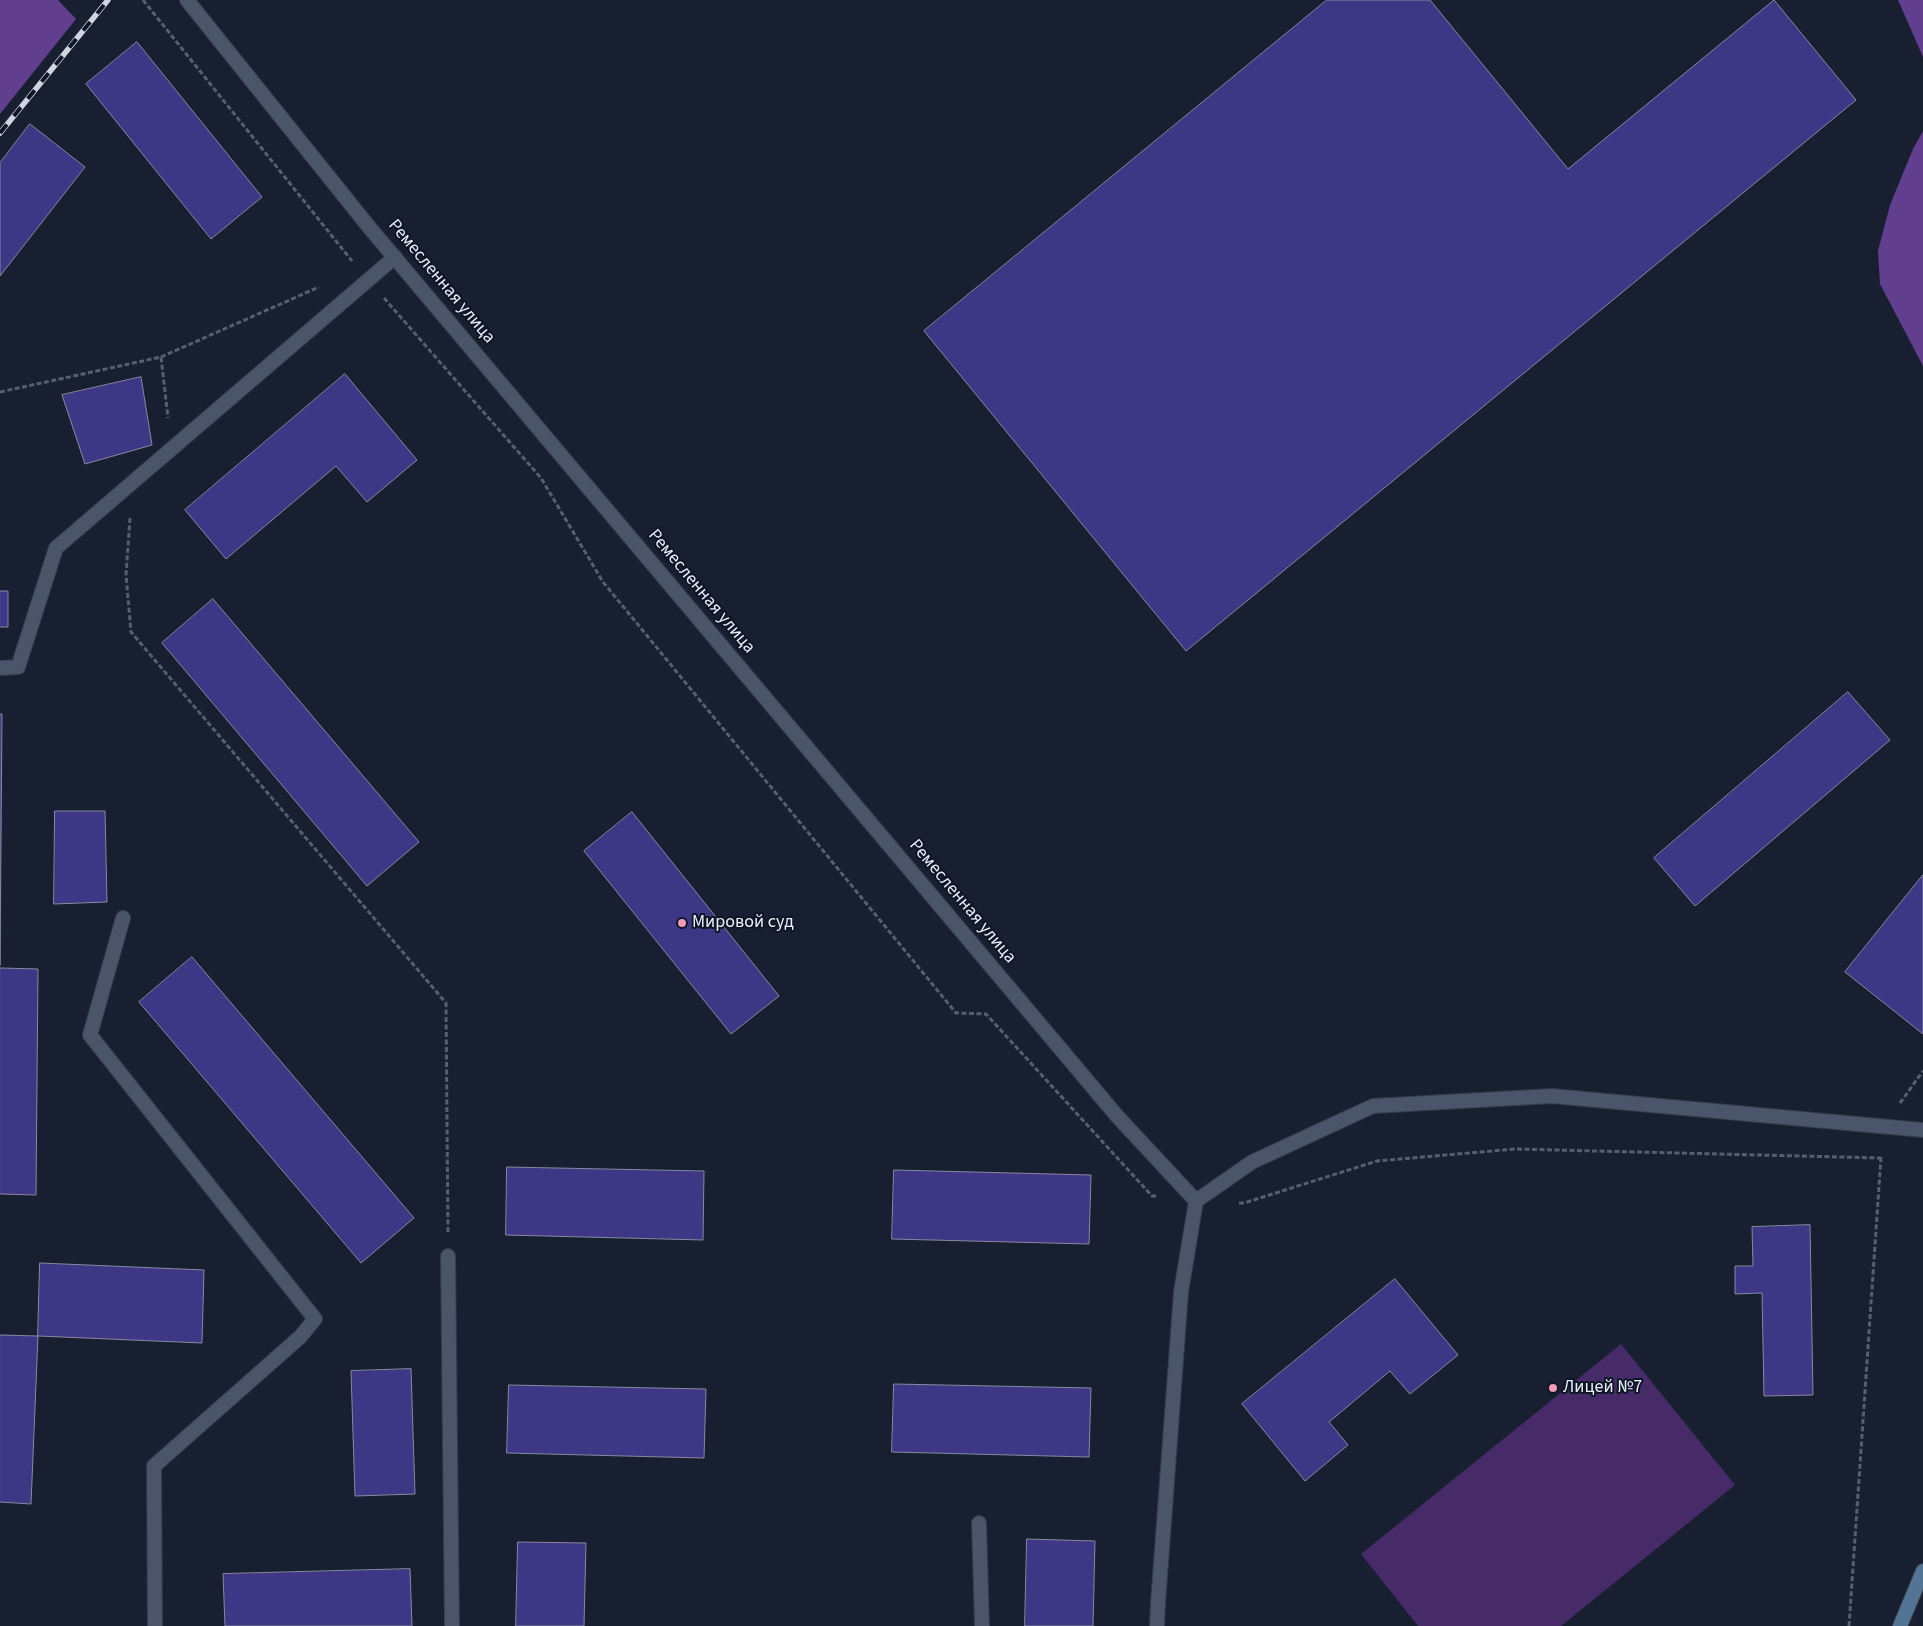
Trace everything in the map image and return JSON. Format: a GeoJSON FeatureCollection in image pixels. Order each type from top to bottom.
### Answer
{"type":"FeatureCollection","features":[{"type":"Feature","properties":{"kind":"main road"},"geometry":{"type":"LineString","coordinates":[[1900,1626],[1923,1571]]}},
{"type":"Feature","properties":{"kind":"street","name":"Ремесленная улица"},"geometry":{"type":"LineString","coordinates":[[186,0],[395,257],[1117,1116],[1196,1201]]}},
{"type":"Feature","properties":{"kind":"street"},"geometry":{"type":"LineString","coordinates":[[0,668],[18,667],[56,548],[395,257]]}},
{"type":"Feature","properties":{"kind":"street"},"geometry":{"type":"LineString","coordinates":[[123,918],[90,1034],[315,1319],[300,1337],[154,1466],[155,1626]]}},
{"type":"Feature","properties":{"kind":"street"},"geometry":{"type":"LineString","coordinates":[[1158,1626],[1158,1603],[1181,1292],[1196,1201],[1252,1162],[1373,1106],[1552,1096],[1923,1130]]}},
{"type":"Feature","properties":{"kind":"street"},"geometry":{"type":"LineString","coordinates":[[448,1256],[452,1626]]}},
{"type":"Feature","properties":{"kind":"street"},"geometry":{"type":"LineString","coordinates":[[979,1523],[982,1626]]}},
{"type":"Feature","properties":{"kind":"path"},"geometry":{"type":"LineString","coordinates":[[143,0],[353,262]]}},
{"type":"Feature","properties":{"kind":"path"},"geometry":{"type":"LineString","coordinates":[[0,392],[161,357],[323,285]]}},
{"type":"Feature","properties":{"kind":"path"},"geometry":{"type":"LineString","coordinates":[[378,292],[541,478],[603,582],[956,1013],[986,1014],[1152,1196],[1196,1201],[1244,1203],[1377,1160],[1515,1149],[1881,1158]]}},
{"type":"Feature","properties":{"kind":"path"},"geometry":{"type":"LineString","coordinates":[[161,357],[168,422]]}},
{"type":"Feature","properties":{"kind":"path"},"geometry":{"type":"LineString","coordinates":[[133,482],[126,575],[131,632],[446,1003],[448,1256]]}},
{"type":"Feature","properties":{"kind":"path"},"geometry":{"type":"LineString","coordinates":[[1849,1626],[1884,1126],[1923,1071]]}},
{"type":"Feature","properties":{"kind":"shaded area"},"geometry":{"type":"Polygon","coordinates":[[[0,0],[58,0],[76,19],[0,114],[0,0]]]}},
{"type":"Feature","properties":{"kind":"shaded area"},"geometry":{"type":"Polygon","coordinates":[[[1898,0],[1923,0],[1923,57],[1898,0]]]}},
{"type":"Feature","properties":{"kind":"shaded area"},"geometry":{"type":"Polygon","coordinates":[[[1923,131],[1923,366],[1880,284],[1878,251],[1890,205],[1913,149],[1923,131]]]}},
{"type":"Feature","properties":{"kind":"shaded area"},"geometry":{"type":"Polygon","coordinates":[[[1621,1344],[1735,1485],[1561,1626],[1418,1626],[1361,1554],[1621,1344]]]}},
{"type":"Feature","properties":{"kind":"building"},"geometry":{"type":"Polygon","coordinates":[[[1327,0],[1430,0],[1568,169],[1774,0],[1856,100],[1186,651],[924,331],[1327,0]]]}},
{"type":"Feature","properties":{"kind":"building"},"geometry":{"type":"Polygon","coordinates":[[[137,42],[262,197],[211,239],[86,84],[137,42]]]}},
{"type":"Feature","properties":{"kind":"building"},"geometry":{"type":"Polygon","coordinates":[[[30,124],[85,167],[0,276],[0,163],[30,124]]]}},
{"type":"Feature","properties":{"kind":"building"},"geometry":{"type":"Polygon","coordinates":[[[345,374],[417,460],[367,502],[336,466],[226,559],[185,510],[345,374]]]}},
{"type":"Feature","properties":{"kind":"building"},"geometry":{"type":"Polygon","coordinates":[[[141,377],[152,445],[85,464],[62,395],[141,377]]]}},
{"type":"Feature","properties":{"kind":"building"},"geometry":{"type":"Polygon","coordinates":[[[0,591],[8,591],[8,627],[0,627],[0,591]]]}},
{"type":"Feature","properties":{"kind":"building"},"geometry":{"type":"Polygon","coordinates":[[[213,599],[419,842],[367,886],[162,643],[213,599]]]}},
{"type":"Feature","properties":{"kind":"building"},"geometry":{"type":"Polygon","coordinates":[[[1848,692],[1890,740],[1695,906],[1654,858],[1848,692]]]}},
{"type":"Feature","properties":{"kind":"building"},"geometry":{"type":"Polygon","coordinates":[[[0,714],[2,714],[0,965],[0,714]]]}},
{"type":"Feature","properties":{"kind":"building"},"geometry":{"type":"Polygon","coordinates":[[[55,811],[105,811],[107,902],[54,904],[55,811]]]}},
{"type":"Feature","properties":{"kind":"building","name":"Мировой суд"},"geometry":{"type":"Polygon","coordinates":[[[632,812],[779,996],[731,1034],[584,851],[632,812]]]}},
{"type":"Feature","properties":{"kind":"building"},"geometry":{"type":"Polygon","coordinates":[[[1923,875],[1923,1034],[1845,972],[1923,875]]]}},
{"type":"Feature","properties":{"kind":"building"},"geometry":{"type":"Polygon","coordinates":[[[192,957],[414,1218],[361,1263],[139,1002],[192,957]]]}},
{"type":"Feature","properties":{"kind":"building"},"geometry":{"type":"Polygon","coordinates":[[[0,968],[38,969],[36,1195],[0,1194],[0,968]]]}},
{"type":"Feature","properties":{"kind":"building"},"geometry":{"type":"Polygon","coordinates":[[[507,1167],[704,1171],[703,1240],[506,1235],[507,1167]]]}},
{"type":"Feature","properties":{"kind":"building"},"geometry":{"type":"Polygon","coordinates":[[[894,1170],[1091,1175],[1089,1244],[892,1239],[894,1170]]]}},
{"type":"Feature","properties":{"kind":"building"},"geometry":{"type":"Polygon","coordinates":[[[1810,1225],[1813,1395],[1764,1396],[1762,1293],[1735,1294],[1735,1266],[1753,1266],[1752,1227],[1810,1225]]]}},
{"type":"Feature","properties":{"kind":"building"},"geometry":{"type":"Polygon","coordinates":[[[40,1263],[204,1270],[202,1343],[38,1336],[40,1263]]]}},
{"type":"Feature","properties":{"kind":"building"},"geometry":{"type":"Polygon","coordinates":[[[1395,1279],[1458,1355],[1410,1394],[1390,1371],[1329,1422],[1348,1445],[1305,1481],[1242,1404],[1395,1279]]]}},
{"type":"Feature","properties":{"kind":"building"},"geometry":{"type":"Polygon","coordinates":[[[0,1335],[38,1336],[31,1504],[0,1502],[0,1335]]]}},
{"type":"Feature","properties":{"kind":"building"},"geometry":{"type":"Polygon","coordinates":[[[411,1369],[415,1494],[355,1496],[351,1371],[411,1369]]]}},
{"type":"Feature","properties":{"kind":"building"},"geometry":{"type":"Polygon","coordinates":[[[894,1384],[1091,1388],[1089,1457],[892,1452],[894,1384]]]}},
{"type":"Feature","properties":{"kind":"building"},"geometry":{"type":"Polygon","coordinates":[[[509,1385],[706,1389],[704,1458],[507,1453],[509,1385]]]}},
{"type":"Feature","properties":{"kind":"building"},"geometry":{"type":"Polygon","coordinates":[[[1027,1539],[1095,1541],[1093,1626],[1025,1626],[1027,1539]]]}},
{"type":"Feature","properties":{"kind":"building"},"geometry":{"type":"Polygon","coordinates":[[[518,1542],[586,1543],[584,1626],[516,1626],[518,1542]]]}},
{"type":"Feature","properties":{"kind":"building"},"geometry":{"type":"Polygon","coordinates":[[[410,1569],[412,1626],[225,1626],[223,1574],[410,1569]]]}},
{"type":"Feature","properties":{"kind":"railway"},"geometry":{"type":"LineString","coordinates":[[0,133],[108,0]]}},
{"type":"Feature","properties":{"kind":"place","name":"Мировой суд"},"geometry":{"type":"Point","coordinates":[682,923]}},
{"type":"Feature","properties":{"kind":"place","name":"Лицей №7"},"geometry":{"type":"Point","coordinates":[1553,1388]}}]}
